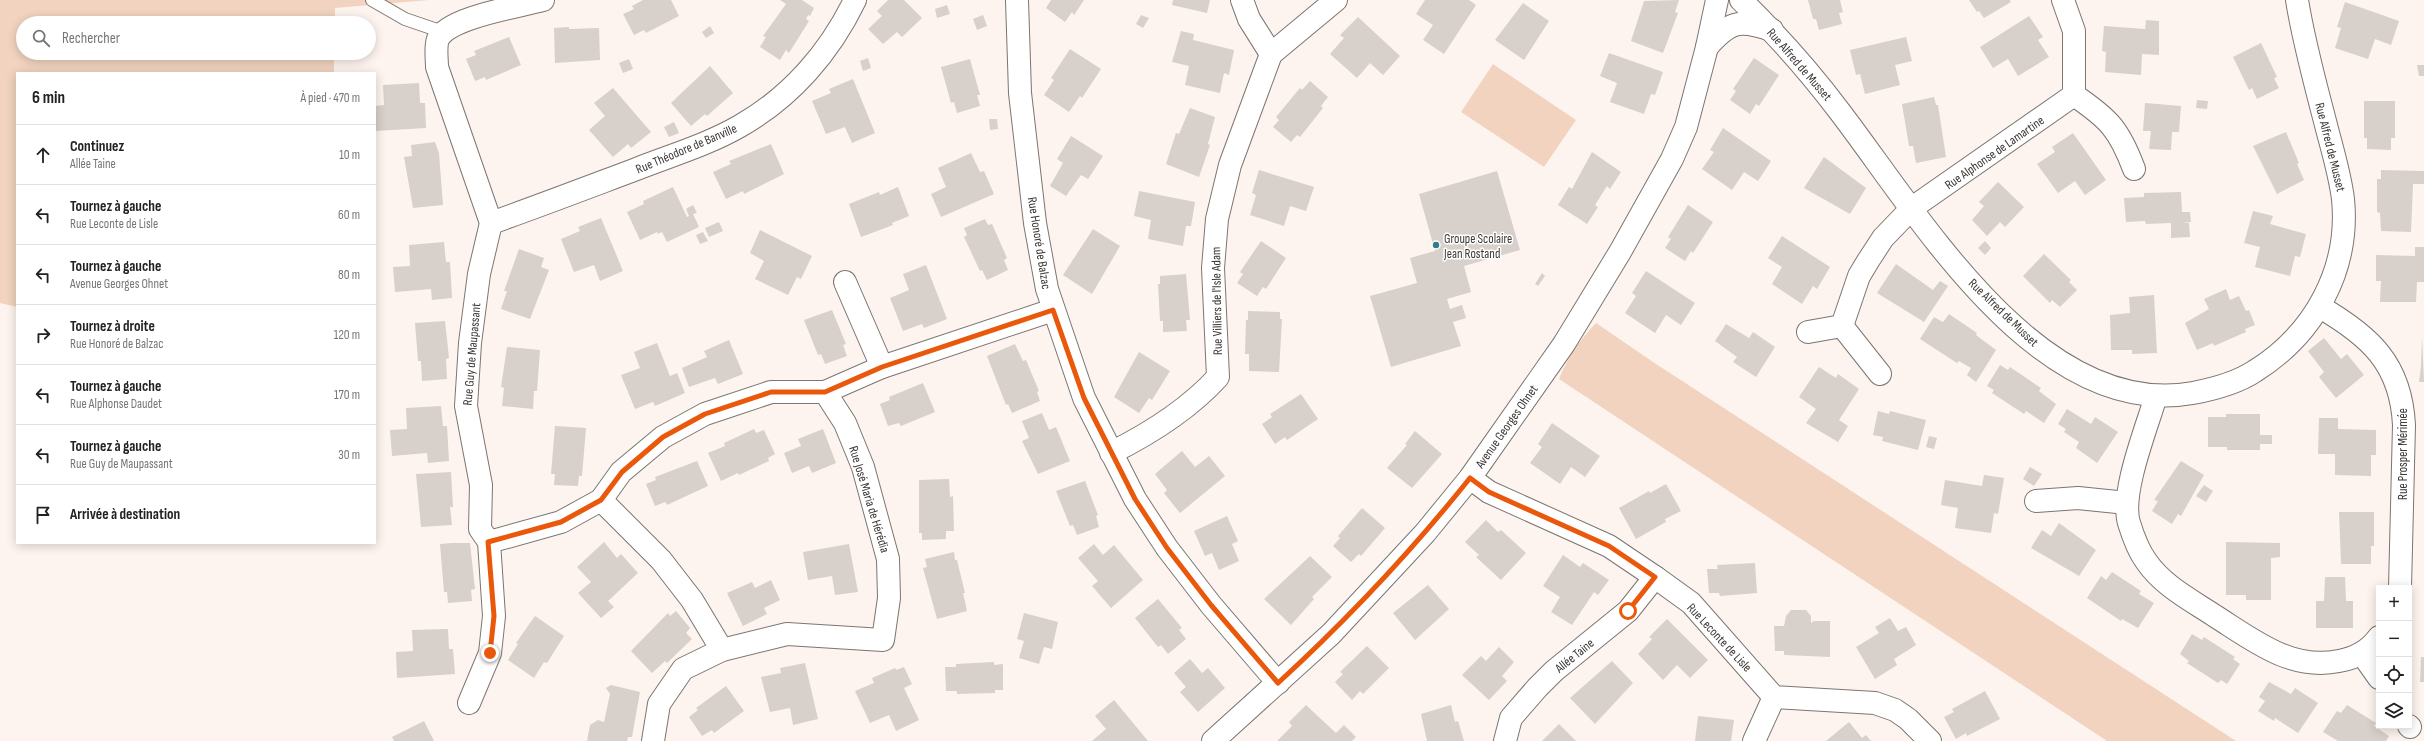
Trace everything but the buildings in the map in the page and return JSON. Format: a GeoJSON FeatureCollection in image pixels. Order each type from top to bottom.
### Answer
{"type":"FeatureCollection","features":[{"type":"Feature","properties":{"kind":"street"},"geometry":{"type":"LineString","coordinates":[[491,223],[437,67],[438,41],[443,32],[454,24],[475,16],[543,0]]}},
{"type":"Feature","properties":{"kind":"street","name":"Rue Théodore de Banville"},"geometry":{"type":"LineString","coordinates":[[491,223],[578,192],[740,126],[784,96],[800,81],[828,47],[855,0]]}},
{"type":"Feature","properties":{"kind":"street","name":"Rue Honoré de Balzac"},"geometry":{"type":"LineString","coordinates":[[1017,0],[1020,93],[1035,223],[1053,310],[1084,398],[1135,499],[1167,548],[1211,605],[1278,683]]}},
{"type":"Feature","properties":{"kind":"street"},"geometry":{"type":"LineString","coordinates":[[1242,0],[1249,19],[1271,54],[1336,0]]}},
{"type":"Feature","properties":{"kind":"street","name":"Avenue Georges Ohnet"},"geometry":{"type":"LineString","coordinates":[[1213,741],[1331,634],[1369,596],[1425,533],[1470,478],[1564,344],[1654,192],[1686,128],[1707,48],[1717,0]]}},
{"type":"Feature","properties":{"kind":"street","name":"Rue Alfred de Musset"},"geometry":{"type":"LineString","coordinates":[[1741,0],[1772,30],[1804,65],[1936,241],[1983,296],[2010,323],[2042,350],[2072,370],[2098,383],[2156,396],[2199,392],[2227,385],[2250,375],[2294,341],[2320,307],[2335,273],[2342,245],[2343,202],[2340,179],[2303,38],[2297,0]]}},
{"type":"Feature","properties":{"kind":"street"},"geometry":{"type":"LineString","coordinates":[[2063,0],[2074,31],[2074,95],[2104,115],[2111,123],[2122,139],[2134,169]]}},
{"type":"Feature","properties":{"kind":"street","name":"Avenue Georges Ohnet"},"geometry":{"type":"LineString","coordinates":[[1707,48],[1726,28],[1738,23],[1747,23],[1772,30]]}},
{"type":"Feature","properties":{"kind":"street","name":"Rue Villiers de l'Isle Adam"},"geometry":{"type":"LineString","coordinates":[[1111,453],[1135,441],[1168,420],[1208,388],[1218,377],[1213,268],[1217,219],[1230,165],[1271,54]]}},
{"type":"Feature","properties":{"kind":"street","name":"Rue Alphonse de Lamartine"},"geometry":{"type":"LineString","coordinates":[[1912,208],[2074,95]]}},
{"type":"Feature","properties":{"kind":"street"},"geometry":{"type":"LineString","coordinates":[[1842,326],[1859,276],[1868,260],[1883,238],[1912,208]]}},
{"type":"Feature","properties":{"kind":"street","name":"Rue Guy de Maupassant"},"geometry":{"type":"LineString","coordinates":[[469,703],[490,653],[494,616],[488,542],[480,529],[481,485],[466,406],[470,342],[479,274],[491,223]]}},
{"type":"Feature","properties":{"kind":"street"},"geometry":{"type":"LineString","coordinates":[[845,282],[882,367]]}},
{"type":"Feature","properties":{"kind":"street","name":"Rue Prosper Mérimée"},"geometry":{"type":"LineString","coordinates":[[2320,307],[2344,321],[2366,338],[2388,365],[2397,382],[2403,405],[2404,425],[2400,585]]}},
{"type":"Feature","properties":{"kind":"street"},"geometry":{"type":"LineString","coordinates":[[488,542],[561,522],[601,500],[627,467],[663,437],[705,414],[771,392],[825,392],[882,367],[1053,310]]}},
{"type":"Feature","properties":{"kind":"street"},"geometry":{"type":"LineString","coordinates":[[1808,332],[1842,326]]}},
{"type":"Feature","properties":{"kind":"street"},"geometry":{"type":"LineString","coordinates":[[1842,326],[1880,374]]}},
{"type":"Feature","properties":{"kind":"street","name":"Rue José Maria de Hérédia"},"geometry":{"type":"LineString","coordinates":[[653,741],[658,704],[684,669],[722,650],[787,634],[883,640],[889,598],[888,559],[863,467],[845,423],[825,392]]}},
{"type":"Feature","properties":{"kind":"street"},"geometry":{"type":"LineString","coordinates":[[2156,396],[2132,476],[2127,503],[2128,521],[2135,542],[2146,562],[2171,587],[2247,636],[2295,661],[2314,664],[2333,662],[2362,654],[2376,639]]}},
{"type":"Feature","properties":{"kind":"street","name":"Rue Leconte de Lisle"},"geometry":{"type":"LineString","coordinates":[[1470,478],[1489,492],[1609,546],[1655,577],[1692,604],[1774,697]]}},
{"type":"Feature","properties":{"kind":"street"},"geometry":{"type":"LineString","coordinates":[[2036,501],[2078,498],[2127,503]]}},
{"type":"Feature","properties":{"kind":"street"},"geometry":{"type":"LineString","coordinates":[[601,500],[661,560],[692,600],[722,650]]}},
{"type":"Feature","properties":{"kind":"street","name":"Allée Taine"},"geometry":{"type":"LineString","coordinates":[[1505,741],[1511,718],[1537,688],[1554,671],[1628,611],[1655,577]]}},
{"type":"Feature","properties":{"kind":"street"},"geometry":{"type":"LineString","coordinates":[[2362,654],[2376,674]]}},
{"type":"Feature","properties":{"kind":"street"},"geometry":{"type":"LineString","coordinates":[[1754,741],[1774,697],[1875,703],[1895,710],[1908,719],[1930,741]]}},
{"type":"Feature","properties":{"kind":"lane"},"geometry":{"type":"LineString","coordinates":[[372,0],[405,18],[443,32]]}},
{"type":"Feature","properties":{"kind":"shaded area"},"geometry":{"type":"Polygon","coordinates":[[[0,0],[429,0],[335,8],[335,16],[16,16],[16,60],[334,60],[334,72],[16,72],[16,307],[0,303],[0,0]]]}},
{"type":"Feature","properties":{"kind":"shaded area"},"geometry":{"type":"Polygon","coordinates":[[[1493,64],[1576,120],[1544,167],[1461,112],[1493,64]]]}},
{"type":"Feature","properties":{"kind":"shaded area"},"geometry":{"type":"Polygon","coordinates":[[[1596,323],[1656,364],[2236,741],[2107,741],[1559,379],[1574,350],[1596,323]]]}},
{"type":"Feature","properties":{"kind":"place","name":"Groupe Scolaire Jean Rostand"},"geometry":{"type":"Point","coordinates":[1436,245]}},
{"type":"Feature","properties":{"kind":"route"},"geometry":{"type":"LineString","coordinates":[[490,653],[494,616],[493,586],[488,542],[561,522],[601,500],[622,472],[663,437],[705,414],[771,392],[825,392],[882,367],[1053,310],[1084,398],[1135,499],[1167,548],[1211,605],[1278,683],[1331,634],[1369,596],[1425,533],[1470,478],[1489,492],[1609,546],[1655,577],[1628,611]]}}]}
